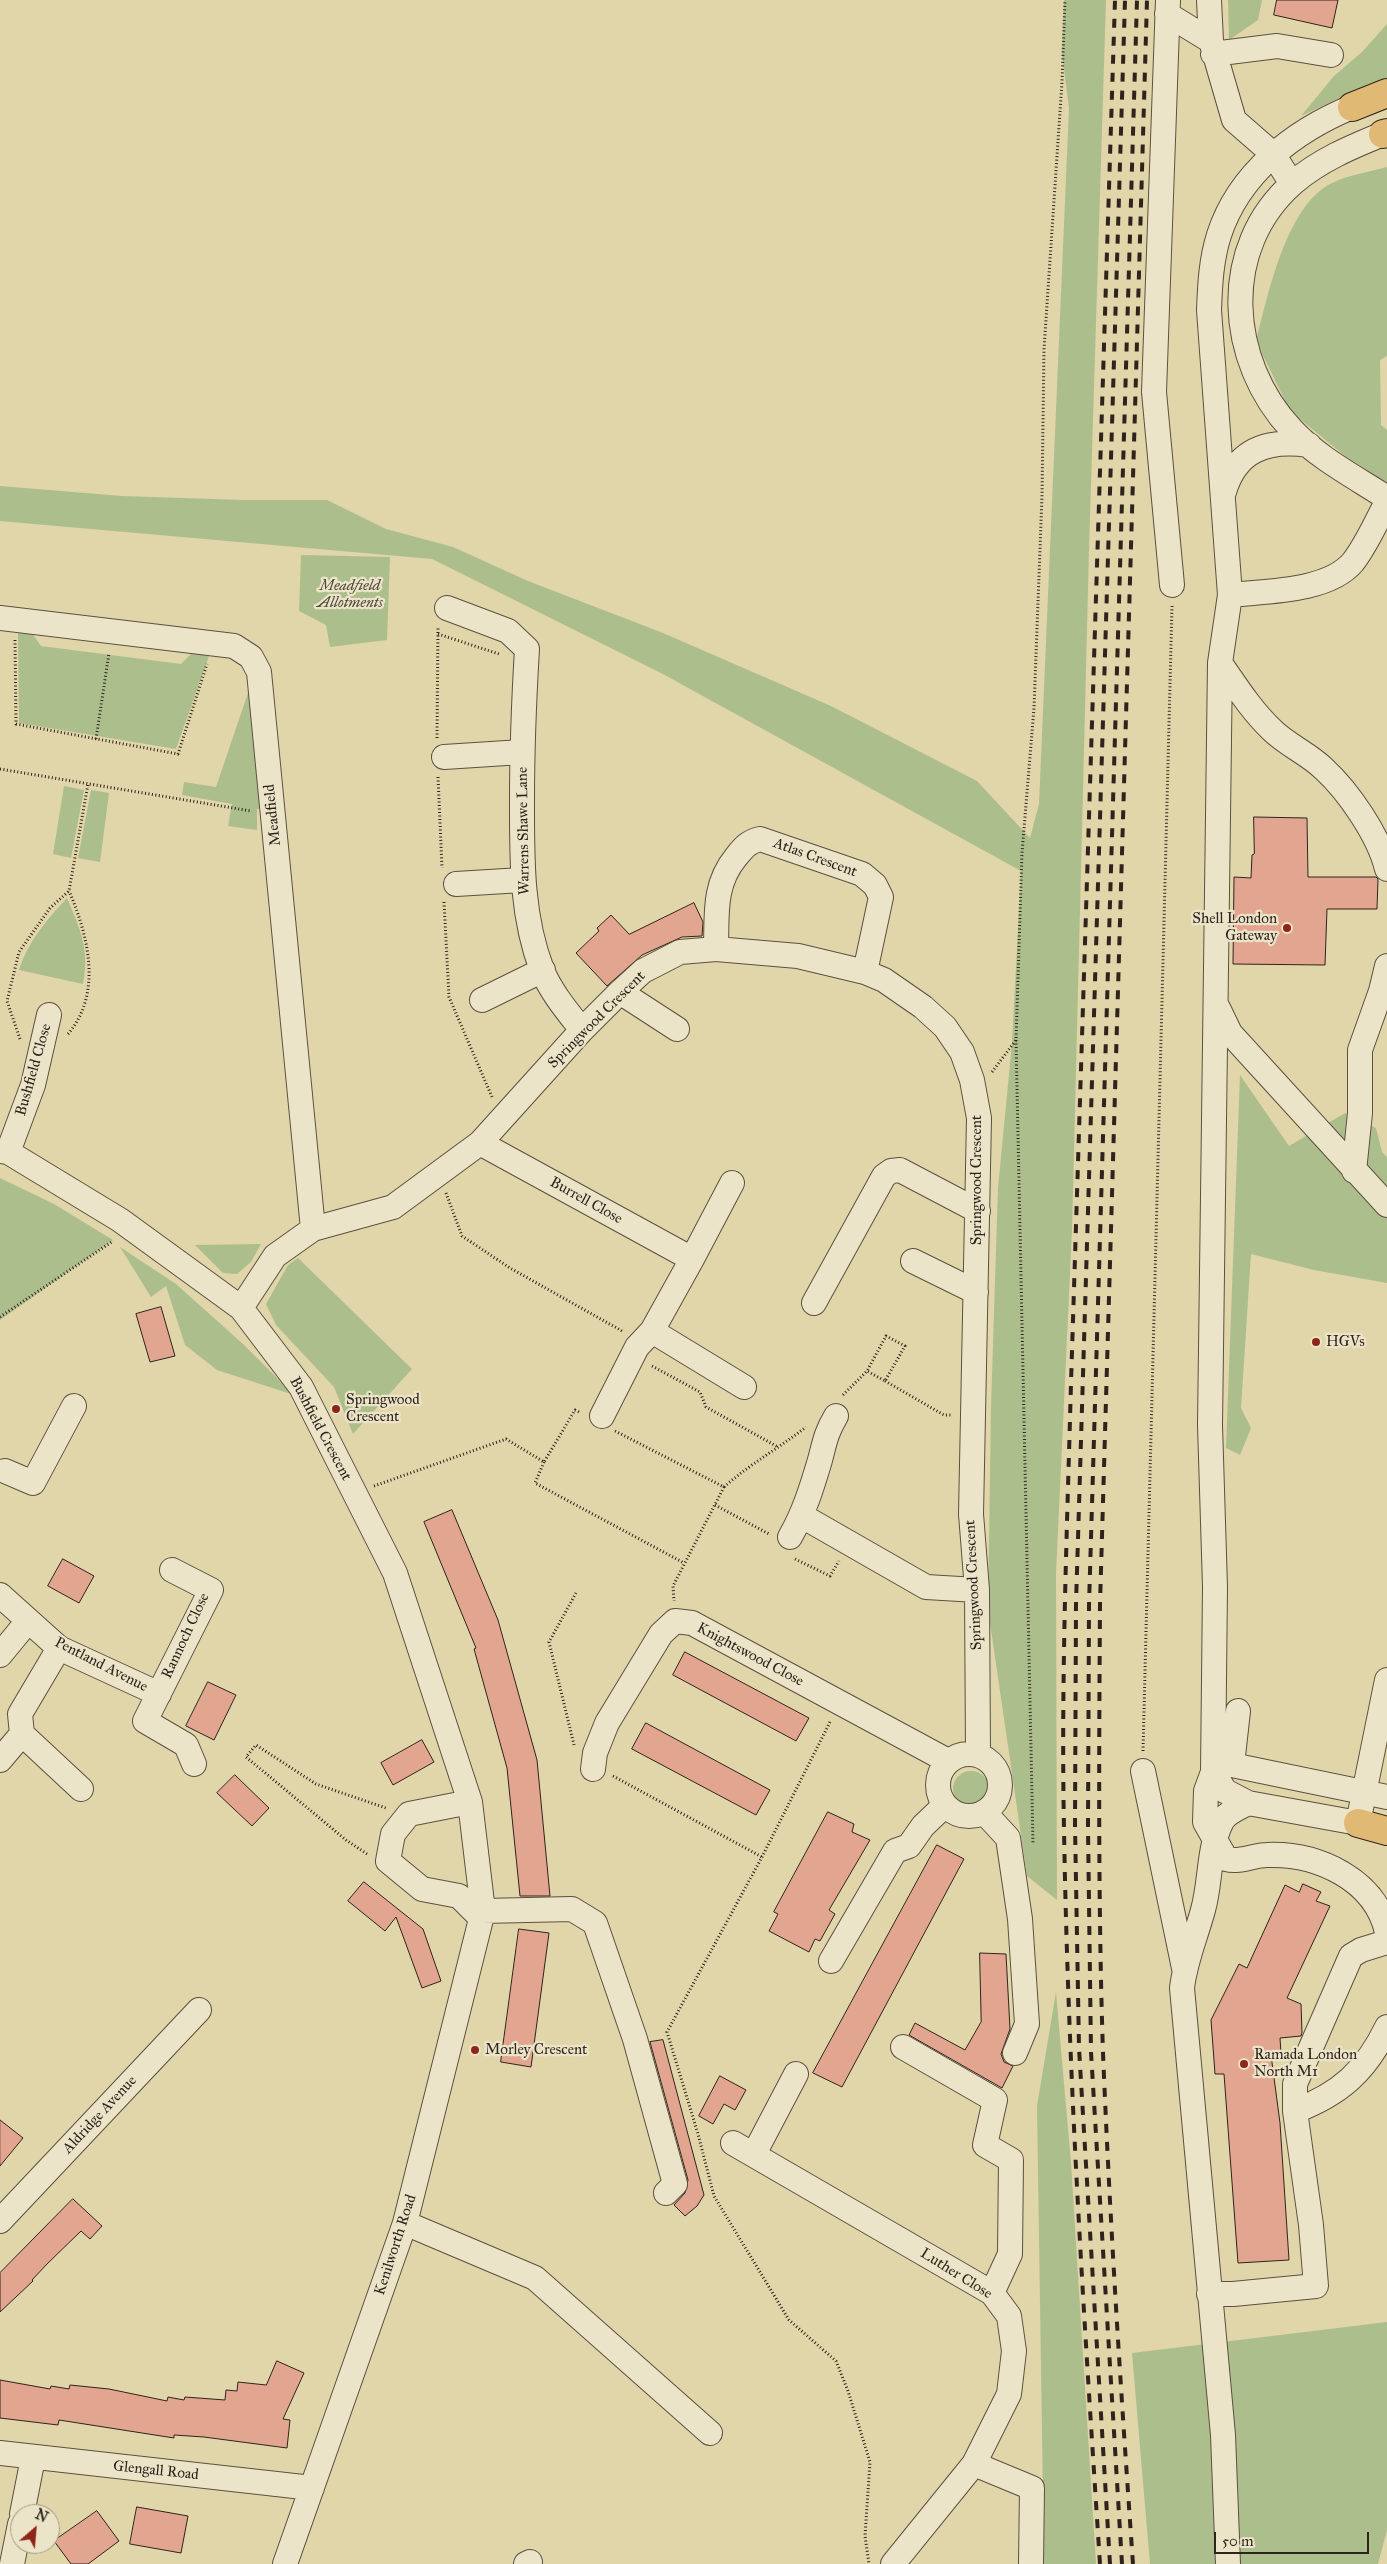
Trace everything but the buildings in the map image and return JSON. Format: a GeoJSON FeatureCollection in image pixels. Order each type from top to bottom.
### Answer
{"type":"FeatureCollection","features":[{"type":"Feature","properties":{"kind":"highway"},"geometry":{"type":"LineString","coordinates":[[1352,107],[1387,93]]}},
{"type":"Feature","properties":{"kind":"highway"},"geometry":{"type":"LineString","coordinates":[[1352,107],[1387,100]]}},
{"type":"Feature","properties":{"kind":"highway"},"geometry":{"type":"LineString","coordinates":[[1358,1823],[1387,1831]]}},
{"type":"Feature","properties":{"kind":"street"},"geometry":{"type":"LineString","coordinates":[[1209,0],[1212,48],[1234,120],[1273,154],[1292,184]]}},
{"type":"Feature","properties":{"kind":"street"},"geometry":{"type":"LineString","coordinates":[[1168,7],[1212,48],[1277,46],[1331,55]]}},
{"type":"Feature","properties":{"kind":"street"},"geometry":{"type":"LineString","coordinates":[[1168,7],[1154,392],[1172,585]]}},
{"type":"Feature","properties":{"kind":"street"},"geometry":{"type":"LineString","coordinates":[[1352,107],[1312,126],[1273,154],[1239,193],[1219,234],[1213,257],[1209,310],[1230,595],[1220,663],[1217,1006],[1210,1425],[1215,1587],[1213,1772],[1206,1791],[1205,1822],[1216,1838],[1220,1852],[1226,1859],[1235,1862],[1258,1855],[1288,1855],[1328,1865],[1363,1890],[1380,1912],[1387,1932]]}},
{"type":"Feature","properties":{"kind":"street"},"geometry":{"type":"LineString","coordinates":[[1386,134],[1322,161],[1292,184],[1268,213],[1256,234],[1247,258],[1241,285],[1240,312],[1243,340],[1262,390],[1292,430],[1309,445],[1387,498]]}},
{"type":"Feature","properties":{"kind":"street"},"geometry":{"type":"LineString","coordinates":[[1222,499],[1228,478],[1236,465],[1245,456],[1259,448],[1277,444],[1309,445]]}},
{"type":"Feature","properties":{"kind":"street"},"geometry":{"type":"LineString","coordinates":[[1230,595],[1297,588],[1319,583],[1340,573],[1351,564],[1361,550],[1387,502]]}},
{"type":"Feature","properties":{"kind":"street"},"geometry":{"type":"LineString","coordinates":[[442,616],[508,631],[526,655]]}},
{"type":"Feature","properties":{"kind":"street","name":"Meadfield"},"geometry":{"type":"LineString","coordinates":[[8,619],[112,633],[234,646],[251,657],[259,672],[313,1229]]}},
{"type":"Feature","properties":{"kind":"street","name":"Warrens Shawe Lane"},"geometry":{"type":"LineString","coordinates":[[526,655],[522,752],[522,880],[529,923],[542,970],[558,999],[582,1030]]}},
{"type":"Feature","properties":{"kind":"street"},"geometry":{"type":"LineString","coordinates":[[1220,663],[1254,711],[1273,731],[1324,768],[1342,788],[1374,836],[1384,857],[1387,869]]}},
{"type":"Feature","properties":{"kind":"street"},"geometry":{"type":"LineString","coordinates":[[439,758],[522,752]]}},
{"type":"Feature","properties":{"kind":"street","name":"Atlas Crescent"},"geometry":{"type":"LineString","coordinates":[[716,949],[719,885],[723,874],[748,842],[760,839],[862,874],[875,885],[881,897],[866,972]]}},
{"type":"Feature","properties":{"kind":"street"},"geometry":{"type":"LineString","coordinates":[[448,884],[522,880]]}},
{"type":"Feature","properties":{"kind":"street","name":"Springwood Crescent"},"geometry":{"type":"LineString","coordinates":[[241,1308],[275,1256],[313,1229],[393,1207],[480,1143],[582,1030],[620,992],[643,971],[680,952],[716,949],[798,956],[866,972],[899,989],[945,1027],[962,1052],[972,1080],[979,1118],[971,1514],[978,1590],[978,1754]]}},
{"type":"Feature","properties":{"kind":"street"},"geometry":{"type":"LineString","coordinates":[[1354,1171],[1360,1113],[1360,1050],[1381,992],[1387,966]]}},
{"type":"Feature","properties":{"kind":"street"},"geometry":{"type":"LineString","coordinates":[[482,1000],[542,970]]}},
{"type":"Feature","properties":{"kind":"street"},"geometry":{"type":"LineString","coordinates":[[620,992],[677,1029]]}},
{"type":"Feature","properties":{"kind":"street"},"geometry":{"type":"LineString","coordinates":[[1217,1006],[1230,1032],[1354,1171],[1387,1205]]}},
{"type":"Feature","properties":{"kind":"street","name":"Bushfield Close"},"geometry":{"type":"LineString","coordinates":[[4,1151],[33,1085],[49,1016]]}},
{"type":"Feature","properties":{"kind":"street","name":"Burrell Close"},"geometry":{"type":"LineString","coordinates":[[480,1143],[692,1260]]}},
{"type":"Feature","properties":{"kind":"street","name":"Bushfield Crescent"},"geometry":{"type":"LineString","coordinates":[[4,1151],[131,1229],[241,1308],[301,1387],[395,1573],[470,1802],[482,1915]]}},
{"type":"Feature","properties":{"kind":"street"},"geometry":{"type":"LineString","coordinates":[[814,1303],[884,1176],[891,1171],[900,1170],[978,1211]]}},
{"type":"Feature","properties":{"kind":"street"},"geometry":{"type":"LineString","coordinates":[[597,1419],[692,1260],[732,1183]]}},
{"type":"Feature","properties":{"kind":"street"},"geometry":{"type":"LineString","coordinates":[[913,1261],[976,1292]]}},
{"type":"Feature","properties":{"kind":"street"},"geometry":{"type":"LineString","coordinates":[[642,1343],[744,1387]]}},
{"type":"Feature","properties":{"kind":"street"},"geometry":{"type":"LineString","coordinates":[[2,1473],[33,1483],[74,1406]]}},
{"type":"Feature","properties":{"kind":"street"},"geometry":{"type":"LineString","coordinates":[[790,1537],[802,1516],[820,1459],[825,1435],[836,1416]]}},
{"type":"Feature","properties":{"kind":"street"},"geometry":{"type":"LineString","coordinates":[[802,1516],[926,1587],[978,1590]]}},
{"type":"Feature","properties":{"kind":"street","name":"Rannoch Close"},"geometry":{"type":"LineString","coordinates":[[159,1694],[211,1590],[172,1570]]}},
{"type":"Feature","properties":{"kind":"street","name":"Pentland Avenue"},"geometry":{"type":"LineString","coordinates":[[0,1595],[59,1648],[159,1694]]}},
{"type":"Feature","properties":{"kind":"street"},"geometry":{"type":"LineString","coordinates":[[0,1655],[28,1621]]}},
{"type":"Feature","properties":{"kind":"street","name":"Knightswood Close"},"geometry":{"type":"LineString","coordinates":[[594,1761],[607,1723],[661,1634],[676,1621],[692,1623],[948,1761]]}},
{"type":"Feature","properties":{"kind":"street"},"geometry":{"type":"LineString","coordinates":[[59,1648],[20,1714],[22,1734],[81,1789]]}},
{"type":"Feature","properties":{"kind":"street"},"geometry":{"type":"LineString","coordinates":[[1213,1772],[1225,1791],[1248,1803],[1358,1823],[1387,1680]]}},
{"type":"Feature","properties":{"kind":"street"},"geometry":{"type":"LineString","coordinates":[[159,1694],[145,1721],[186,1744],[194,1764]]}},
{"type":"Feature","properties":{"kind":"street"},"geometry":{"type":"LineString","coordinates":[[1238,1711],[1232,1765],[1387,1797]]}},
{"type":"Feature","properties":{"kind":"street"},"geometry":{"type":"LineString","coordinates":[[0,1760],[22,1734]]}},
{"type":"Feature","properties":{"kind":"street"},"geometry":{"type":"LineString","coordinates":[[978,1754],[988,1759],[995,1766],[1001,1786],[993,1806],[974,1816],[963,1816],[954,1812],[946,1805],[938,1787],[938,1778],[948,1761],[957,1755],[978,1754]]}},
{"type":"Feature","properties":{"kind":"street"},"geometry":{"type":"LineString","coordinates":[[1143,1771],[1184,1969]]}},
{"type":"Feature","properties":{"kind":"street"},"geometry":{"type":"LineString","coordinates":[[470,1802],[409,1814],[393,1834],[388,1861],[422,1889],[459,1896],[482,1915],[572,1909],[595,1923],[635,2039],[675,2184],[666,2193]]}},
{"type":"Feature","properties":{"kind":"street"},"geometry":{"type":"LineString","coordinates":[[1228,2564],[1224,2435],[1209,2294],[1182,1988],[1184,1969],[1204,1909],[1216,1838],[1221,1821],[1231,1812],[1248,1803]]}},
{"type":"Feature","properties":{"kind":"street"},"geometry":{"type":"LineString","coordinates":[[831,1961],[895,1851],[909,1846],[923,1826],[946,1805]]}},
{"type":"Feature","properties":{"kind":"street"},"geometry":{"type":"LineString","coordinates":[[984,1812],[1008,1838],[1020,1919],[1027,2024],[1015,2053]]}},
{"type":"Feature","properties":{"kind":"street","name":"Kenilworth Road"},"geometry":{"type":"LineString","coordinates":[[284,2564],[406,2223],[482,1915]]}},
{"type":"Feature","properties":{"kind":"street"},"geometry":{"type":"LineString","coordinates":[[1209,2294],[1233,2294],[1316,2286],[1311,2225],[1293,2098],[1297,2075],[1317,2037],[1352,1956],[1360,1950],[1387,1942]]}},
{"type":"Feature","properties":{"kind":"street","name":"Aldridge Avenue"},"geometry":{"type":"LineString","coordinates":[[0,2221],[200,2010]]}},
{"type":"Feature","properties":{"kind":"street"},"geometry":{"type":"LineString","coordinates":[[1295,2111],[1330,2096],[1346,2085],[1378,2046],[1387,2027]]}},
{"type":"Feature","properties":{"kind":"street"},"geometry":{"type":"LineString","coordinates":[[903,2047],[995,2100],[985,2145],[1012,2160],[1010,2254],[992,2293]]}},
{"type":"Feature","properties":{"kind":"street"},"geometry":{"type":"LineString","coordinates":[[754,2154],[796,2074]]}},
{"type":"Feature","properties":{"kind":"street","name":"Luther Close"},"geometry":{"type":"LineString","coordinates":[[733,2144],[754,2154],[992,2293],[1009,2316],[1014,2351],[1009,2394],[974,2464],[893,2564]]}},
{"type":"Feature","properties":{"kind":"street"},"geometry":{"type":"LineString","coordinates":[[406,2223],[535,2278],[710,2433]]}},
{"type":"Feature","properties":{"kind":"street","name":"Glengall Road"},"geometry":{"type":"LineString","coordinates":[[0,2453],[312,2488]]}},
{"type":"Feature","properties":{"kind":"street"},"geometry":{"type":"LineString","coordinates":[[24,2504],[33,2458]]}},
{"type":"Feature","properties":{"kind":"street"},"geometry":{"type":"LineString","coordinates":[[974,2464],[1032,2488],[1031,2564]]}},
{"type":"Feature","properties":{"kind":"path"},"geometry":{"type":"LineString","coordinates":[[1033,1848],[1016,1040],[1022,853],[1034,708],[1042,496],[1044,349],[1061,92],[1065,0]]}},
{"type":"Feature","properties":{"kind":"path"},"geometry":{"type":"LineString","coordinates":[[1143,1771],[1172,585]]}},
{"type":"Feature","properties":{"kind":"path"},"geometry":{"type":"LineString","coordinates":[[442,616],[438,634],[439,758],[448,884],[449,997],[503,1118]]}},
{"type":"Feature","properties":{"kind":"path"},"geometry":{"type":"LineString","coordinates":[[8,619],[16,724],[178,754],[214,644]]}},
{"type":"Feature","properties":{"kind":"path"},"geometry":{"type":"LineString","coordinates":[[96,739],[112,633]]}},
{"type":"Feature","properties":{"kind":"path"},"geometry":{"type":"LineString","coordinates":[[438,634],[526,655]]}},
{"type":"Feature","properties":{"kind":"path"},"geometry":{"type":"LineString","coordinates":[[0,769],[272,814]]}},
{"type":"Feature","properties":{"kind":"path"},"geometry":{"type":"LineString","coordinates":[[69,891],[50,908],[19,952],[6,1001],[22,1044],[39,1058],[49,1056],[70,1031],[86,1001],[89,971],[87,939],[69,891],[88,784]]}},
{"type":"Feature","properties":{"kind":"path"},"geometry":{"type":"LineString","coordinates":[[975,1095],[1016,1040]]}},
{"type":"Feature","properties":{"kind":"path"},"geometry":{"type":"LineString","coordinates":[[438,1174],[462,1236],[510,1268],[642,1343],[700,1392],[706,1407],[779,1448]]}},
{"type":"Feature","properties":{"kind":"path"},"geometry":{"type":"LineString","coordinates":[[0,1318],[131,1229]]}},
{"type":"Feature","properties":{"kind":"path"},"geometry":{"type":"LineString","coordinates":[[886,1381],[944,1415],[973,1414]]}},
{"type":"Feature","properties":{"kind":"path"},"geometry":{"type":"LineString","coordinates":[[676,1621],[673,1586],[724,1487],[597,1419],[575,1410],[544,1462],[536,1483],[684,1564]]}},
{"type":"Feature","properties":{"kind":"path"},"geometry":{"type":"LineString","coordinates":[[355,1494],[378,1484],[506,1439],[544,1462]]}},
{"type":"Feature","properties":{"kind":"path"},"geometry":{"type":"LineString","coordinates":[[576,1593],[548,1642],[574,1747],[612,1776],[762,1857]]}},
{"type":"Feature","properties":{"kind":"path"},"geometry":{"type":"LineString","coordinates":[[388,1861],[376,1861],[346,1840],[246,1757],[256,1745],[316,1784],[362,1802],[409,1814]]}},
{"type":"Feature","properties":{"kind":"green space"},"geometry":{"type":"Polygon","coordinates":[[[1064,0],[1106,0],[1089,549],[1072,1230],[1056,1574],[1057,1900],[1027,1876],[988,1609],[991,1406],[998,1188],[1012,1043],[1021,871],[661,673],[432,559],[0,521],[0,486],[122,496],[244,500],[327,500],[386,529],[453,547],[528,581],[663,633],[831,706],[977,781],[1030,838],[1039,804],[1069,108],[1062,54],[1064,0]]]}},
{"type":"Feature","properties":{"kind":"green space"},"geometry":{"type":"Polygon","coordinates":[[[1228,0],[1262,0],[1258,20],[1229,40],[1228,0]]]}},
{"type":"Feature","properties":{"kind":"green space"},"geometry":{"type":"Polygon","coordinates":[[[1387,24],[1387,85],[1350,93],[1301,116],[1334,76],[1362,52],[1387,24]]]}},
{"type":"Feature","properties":{"kind":"green space"},"geometry":{"type":"Polygon","coordinates":[[[1387,167],[1387,356],[1380,360],[1381,425],[1387,430],[1387,483],[1345,456],[1290,411],[1256,341],[1266,300],[1281,253],[1302,210],[1316,194],[1332,183],[1387,167]]]}},
{"type":"Feature","properties":{"kind":"green space","name":"Meadfield Allotments"},"geometry":{"type":"Polygon","coordinates":[[[301,555],[390,557],[387,640],[330,647],[326,625],[299,611],[301,555]]]}},
{"type":"Feature","properties":{"kind":"green space"},"geometry":{"type":"Polygon","coordinates":[[[18,629],[30,630],[41,646],[181,664],[192,653],[209,656],[176,749],[19,723],[18,629]]]}},
{"type":"Feature","properties":{"kind":"green space"},"geometry":{"type":"Polygon","coordinates":[[[251,684],[262,809],[257,809],[257,830],[228,826],[232,804],[182,795],[184,782],[216,787],[251,684]]]}},
{"type":"Feature","properties":{"kind":"green space"},"geometry":{"type":"Polygon","coordinates":[[[64,786],[84,790],[71,858],[53,854],[64,786]]]}},
{"type":"Feature","properties":{"kind":"green space"},"geometry":{"type":"Polygon","coordinates":[[[91,790],[109,793],[100,862],[78,858],[91,790]]]}},
{"type":"Feature","properties":{"kind":"green space"},"geometry":{"type":"Polygon","coordinates":[[[67,898],[80,929],[84,950],[85,972],[83,984],[19,970],[33,940],[67,898]]]}},
{"type":"Feature","properties":{"kind":"green space"},"geometry":{"type":"Polygon","coordinates":[[[1240,1075],[1289,1146],[1345,1113],[1376,1128],[1382,1152],[1387,1157],[1387,1283],[1314,1270],[1251,1254],[1241,1408],[1251,1428],[1240,1455],[1226,1448],[1240,1075]]]}},
{"type":"Feature","properties":{"kind":"green space"},"geometry":{"type":"Polygon","coordinates":[[[0,1178],[54,1204],[113,1240],[0,1320],[0,1178]]]}},
{"type":"Feature","properties":{"kind":"green space"},"geometry":{"type":"Polygon","coordinates":[[[261,1244],[251,1262],[237,1274],[223,1273],[195,1245],[261,1244]]]}},
{"type":"Feature","properties":{"kind":"green space"},"geometry":{"type":"Polygon","coordinates":[[[120,1247],[176,1284],[243,1344],[294,1395],[217,1370],[185,1345],[166,1286],[151,1297],[120,1247]]]}},
{"type":"Feature","properties":{"kind":"green space"},"geometry":{"type":"Polygon","coordinates":[[[298,1258],[412,1369],[353,1434],[334,1387],[276,1325],[266,1304],[288,1265],[298,1258]]]}},
{"type":"Feature","properties":{"kind":"green space"},"geometry":{"type":"Polygon","coordinates":[[[971,1771],[978,1772],[984,1776],[988,1782],[988,1796],[984,1802],[978,1806],[971,1807],[964,1806],[958,1802],[954,1796],[953,1789],[954,1782],[958,1776],[964,1772],[971,1771]]]}},
{"type":"Feature","properties":{"kind":"green space"},"geometry":{"type":"Polygon","coordinates":[[[1056,1992],[1071,2163],[1096,2564],[1044,2564],[1037,2106],[1056,1992]]]}},
{"type":"Feature","properties":{"kind":"green space"},"geometry":{"type":"Polygon","coordinates":[[[1387,2322],[1387,2530],[1378,2564],[1150,2564],[1132,2353],[1387,2322]]]}},
{"type":"Feature","properties":{"kind":"railway"},"geometry":{"type":"LineString","coordinates":[[1100,2564],[1073,2104],[1066,1920],[1063,1717],[1071,1383],[1115,0]]}},
{"type":"Feature","properties":{"kind":"railway"},"geometry":{"type":"LineString","coordinates":[[1110,2564],[1079,2048],[1075,1825],[1076,1604],[1125,0]]}},
{"type":"Feature","properties":{"kind":"railway"},"geometry":{"type":"LineString","coordinates":[[1122,2564],[1091,2052],[1088,1828],[1089,1605],[1137,0]]}},
{"type":"Feature","properties":{"kind":"railway"},"geometry":{"type":"LineString","coordinates":[[1133,2564],[1116,2309],[1103,2053],[1099,1772],[1100,1604],[1147,0]]}},
{"type":"Feature","properties":{"kind":"place","name":"Shell London Gateway"},"geometry":{"type":"Point","coordinates":[1287,928]}},
{"type":"Feature","properties":{"kind":"place","name":"HGVs"},"geometry":{"type":"Point","coordinates":[1316,1342]}},
{"type":"Feature","properties":{"kind":"place","name":"Springwood Crescent"},"geometry":{"type":"Point","coordinates":[336,1409]}},
{"type":"Feature","properties":{"kind":"place","name":"Morley Crescent"},"geometry":{"type":"Point","coordinates":[475,2050]}},
{"type":"Feature","properties":{"kind":"place","name":"Ramada London North M1"},"geometry":{"type":"Point","coordinates":[1244,2064]}}]}
